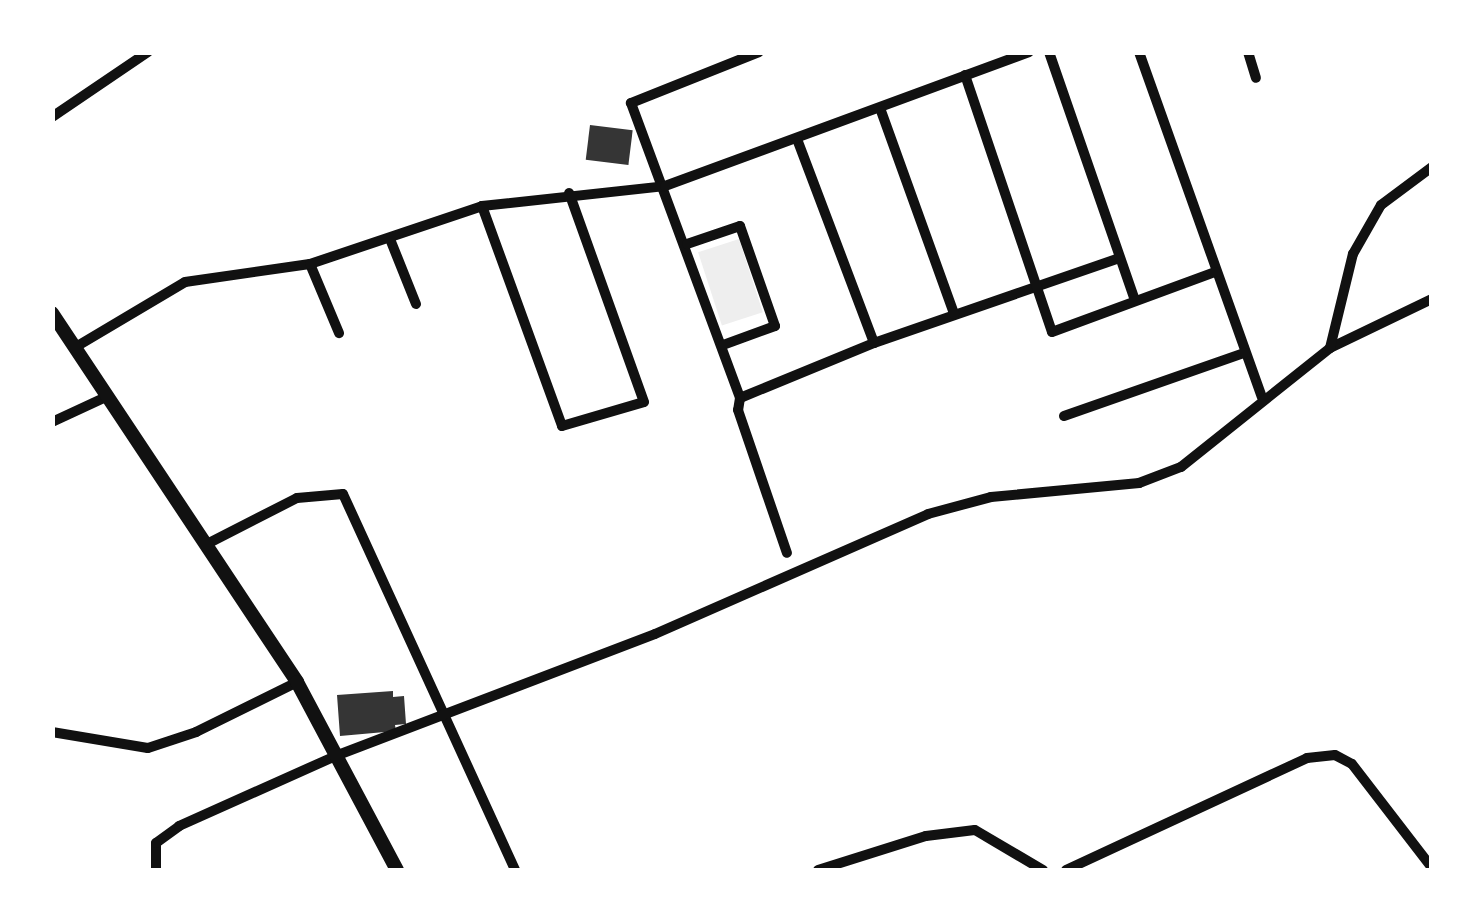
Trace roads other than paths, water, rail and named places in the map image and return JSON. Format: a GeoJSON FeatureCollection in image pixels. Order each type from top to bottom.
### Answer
{"type":"FeatureCollection","features":[{"type":"Feature","properties":{"kind":"street"},"geometry":{"type":"LineString","coordinates":[[52,117],[148,52]]}},
{"type":"Feature","properties":{"kind":"street"},"geometry":{"type":"LineString","coordinates":[[759,52],[631,103],[666,186],[723,345],[740,398],[738,410],[787,552]]}},
{"type":"Feature","properties":{"kind":"street"},"geometry":{"type":"LineString","coordinates":[[74,348],[185,282],[310,264],[482,206],[666,186],[1029,52]]}},
{"type":"Feature","properties":{"kind":"street"},"geometry":{"type":"LineString","coordinates":[[1048,52],[1135,301]]}},
{"type":"Feature","properties":{"kind":"street"},"geometry":{"type":"LineString","coordinates":[[1139,52],[1262,398]]}},
{"type":"Feature","properties":{"kind":"street"},"geometry":{"type":"LineString","coordinates":[[1248,52],[1256,78]]}},
{"type":"Feature","properties":{"kind":"street"},"geometry":{"type":"LineString","coordinates":[[965,75],[1052,332],[1216,272]]}},
{"type":"Feature","properties":{"kind":"street"},"geometry":{"type":"LineString","coordinates":[[880,108],[954,314]]}},
{"type":"Feature","properties":{"kind":"street"},"geometry":{"type":"LineString","coordinates":[[797,140],[874,343]]}},
{"type":"Feature","properties":{"kind":"street"},"geometry":{"type":"LineString","coordinates":[[1330,348],[1353,254],[1381,206],[1432,167]]}},
{"type":"Feature","properties":{"kind":"street"},"geometry":{"type":"LineString","coordinates":[[482,206],[562,426],[644,402],[569,194]]}},
{"type":"Feature","properties":{"kind":"street"},"geometry":{"type":"LineString","coordinates":[[687,244],[740,226],[776,326],[723,345]]}},
{"type":"Feature","properties":{"kind":"street"},"geometry":{"type":"LineString","coordinates":[[390,239],[416,304]]}},
{"type":"Feature","properties":{"kind":"street"},"geometry":{"type":"LineString","coordinates":[[740,398],[874,343],[1119,258]]}},
{"type":"Feature","properties":{"kind":"street"},"geometry":{"type":"LineString","coordinates":[[310,264],[339,332]]}},
{"type":"Feature","properties":{"kind":"street"},"geometry":{"type":"LineString","coordinates":[[156,870],[156,843],[179,826],[338,755],[655,634],[928,514],[991,497],[1139,483],[1182,467],[1262,398],[1330,348],[1432,299]]}},
{"type":"Feature","properties":{"kind":"street"},"geometry":{"type":"LineString","coordinates":[[52,313],[297,682],[397,870]]}},
{"type":"Feature","properties":{"kind":"street"},"geometry":{"type":"LineString","coordinates":[[1064,416],[1244,354]]}},
{"type":"Feature","properties":{"kind":"street"},"geometry":{"type":"LineString","coordinates":[[52,422],[106,398]]}},
{"type":"Feature","properties":{"kind":"street"},"geometry":{"type":"LineString","coordinates":[[205,544],[297,498],[343,494],[516,870]]}},
{"type":"Feature","properties":{"kind":"street"},"geometry":{"type":"LineString","coordinates":[[52,732],[148,748],[196,732],[297,682]]}},
{"type":"Feature","properties":{"kind":"street"},"geometry":{"type":"LineString","coordinates":[[1066,870],[1307,758],[1335,755],[1352,764],[1432,868]]}},
{"type":"Feature","properties":{"kind":"street"},"geometry":{"type":"LineString","coordinates":[[818,870],[964,830],[975,830],[1043,870]]}}]}
